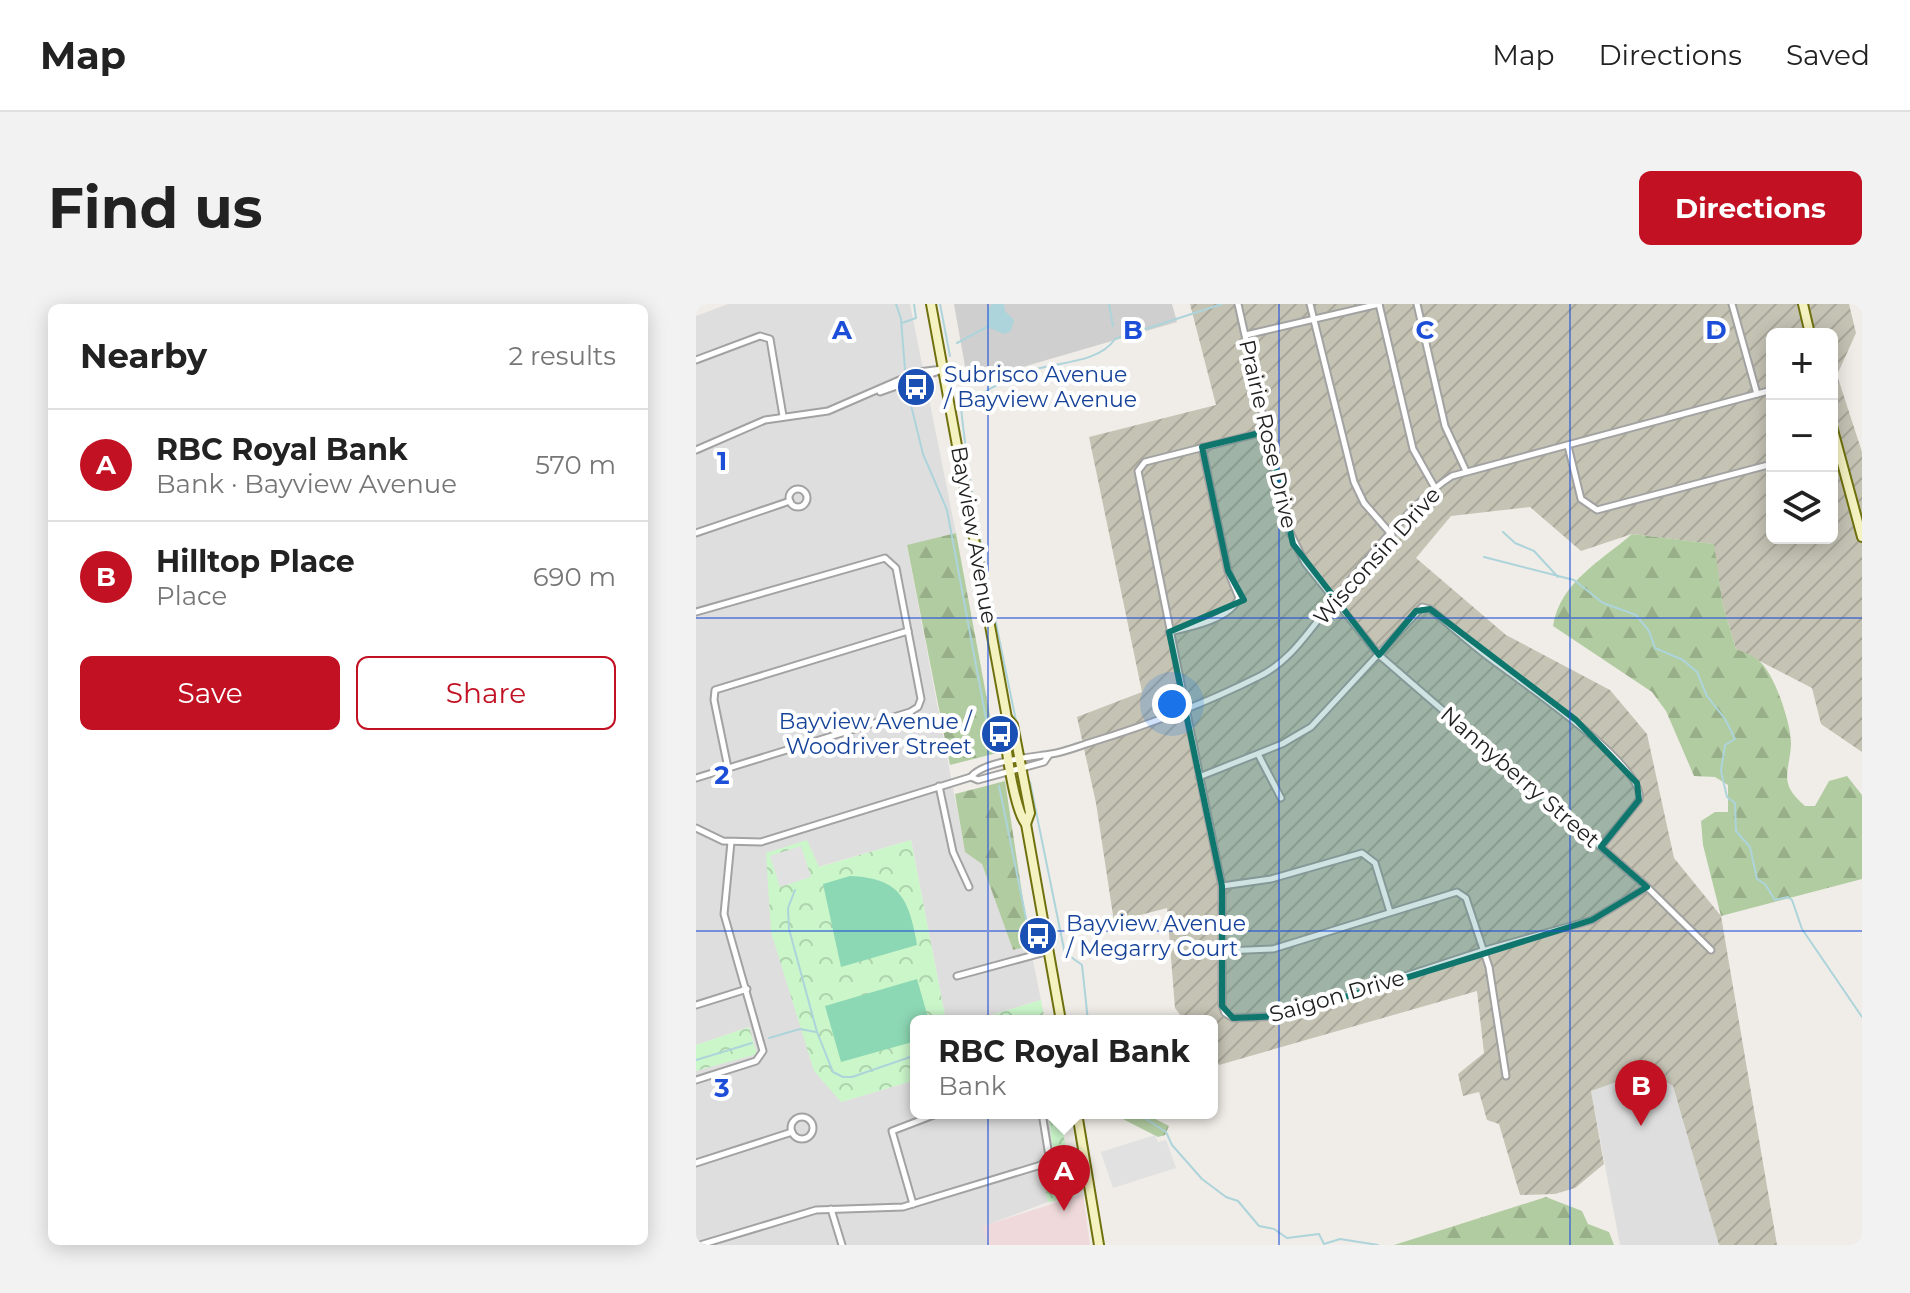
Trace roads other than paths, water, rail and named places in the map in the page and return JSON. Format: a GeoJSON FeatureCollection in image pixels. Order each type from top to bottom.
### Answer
{"type":"FeatureCollection","features":[{"type":"Feature","properties":{"kind":"main road","name":"Bayview Avenue"},"geometry":{"type":"LineString","coordinates":[[931,304],[1007,718],[1013,725],[1015,764],[1030,813],[1026,824],[1060,1015]]}},
{"type":"Feature","properties":{"kind":"main road"},"geometry":{"type":"LineString","coordinates":[[1803,304],[1809,328]]}},
{"type":"Feature","properties":{"kind":"main road"},"geometry":{"type":"LineString","coordinates":[[1838,461],[1862,537]]}},
{"type":"Feature","properties":{"kind":"main road"},"geometry":{"type":"LineString","coordinates":[[1078,1119],[1099,1245]]}},
{"type":"Feature","properties":{"kind":"street","name":"Prairie Rose Drive"},"geometry":{"type":"LineString","coordinates":[[1238,304],[1293,544],[1336,598]]}},
{"type":"Feature","properties":{"kind":"street"},"geometry":{"type":"LineString","coordinates":[[1310,304],[1357,489],[1373,516],[1392,535]]}},
{"type":"Feature","properties":{"kind":"street"},"geometry":{"type":"LineString","coordinates":[[1246,335],[1379,304],[1413,449],[1435,488]]}},
{"type":"Feature","properties":{"kind":"street"},"geometry":{"type":"LineString","coordinates":[[1417,304],[1445,426],[1466,471]]}},
{"type":"Feature","properties":{"kind":"street"},"geometry":{"type":"LineString","coordinates":[[1732,304],[1757,394]]}},
{"type":"Feature","properties":{"kind":"street"},"geometry":{"type":"LineString","coordinates":[[696,360],[766,337],[770,339],[783,416]]}},
{"type":"Feature","properties":{"kind":"street"},"geometry":{"type":"LineString","coordinates":[[696,450],[783,416],[822,413],[875,393],[894,390],[944,369]]}},
{"type":"Feature","properties":{"kind":"street","name":"Wisconsin Drive"},"geometry":{"type":"LineString","coordinates":[[731,842],[761,842],[971,777],[975,772],[1044,762],[1049,755],[1186,708],[1276,666],[1292,652],[1435,488],[1466,471],[1766,392]]}},
{"type":"Feature","properties":{"kind":"street"},"geometry":{"type":"LineString","coordinates":[[1169,632],[1217,617],[1239,599],[1227,566],[1202,447],[1268,431]]}},
{"type":"Feature","properties":{"kind":"street"},"geometry":{"type":"LineString","coordinates":[[1568,446],[1581,499],[1597,510],[1766,466]]}},
{"type":"Feature","properties":{"kind":"street","name":"Saigon Drive"},"geometry":{"type":"LineString","coordinates":[[1202,447],[1145,462],[1138,471],[1222,886],[1223,1010],[1232,1017],[1261,1018],[1296,1013],[1482,951],[1592,920],[1647,887]]}},
{"type":"Feature","properties":{"kind":"street"},"geometry":{"type":"LineString","coordinates":[[696,533],[790,501]]}},
{"type":"Feature","properties":{"kind":"street"},"geometry":{"type":"LineString","coordinates":[[696,612],[885,558],[896,568],[921,695],[915,710],[696,778]]}},
{"type":"Feature","properties":{"kind":"street","name":"Nannyberry Street"},"geometry":{"type":"LineString","coordinates":[[1336,598],[1379,655],[1647,887],[1711,950]]}},
{"type":"Feature","properties":{"kind":"street"},"geometry":{"type":"LineString","coordinates":[[1199,777],[1299,735],[1324,716],[1422,607],[1430,609],[1486,656],[1576,720],[1640,790],[1639,800],[1601,847]]}},
{"type":"Feature","properties":{"kind":"street"},"geometry":{"type":"LineString","coordinates":[[728,768],[714,700],[715,690],[908,631]]}},
{"type":"Feature","properties":{"kind":"street"},"geometry":{"type":"LineString","coordinates":[[1258,754],[1281,798]]}},
{"type":"Feature","properties":{"kind":"street"},"geometry":{"type":"LineString","coordinates":[[939,786],[953,852],[969,887]]}},
{"type":"Feature","properties":{"kind":"street"},"geometry":{"type":"LineString","coordinates":[[696,828],[731,842],[724,914],[763,1047],[762,1055],[756,1061],[696,1080]]}},
{"type":"Feature","properties":{"kind":"street"},"geometry":{"type":"LineString","coordinates":[[1222,886],[1271,879],[1363,853],[1375,863],[1390,912]]}},
{"type":"Feature","properties":{"kind":"street"},"geometry":{"type":"LineString","coordinates":[[1223,951],[1273,949],[1457,892],[1466,898],[1489,967],[1506,1076]]}},
{"type":"Feature","properties":{"kind":"street"},"geometry":{"type":"LineString","coordinates":[[957,976],[1049,951]]}},
{"type":"Feature","properties":{"kind":"street"},"geometry":{"type":"LineString","coordinates":[[696,1005],[747,989]]}},
{"type":"Feature","properties":{"kind":"street"},"geometry":{"type":"LineString","coordinates":[[696,1163],[792,1132],[804,1139],[810,1136],[813,1125],[809,1120],[799,1118],[792,1125],[792,1132]]}},
{"type":"Feature","properties":{"kind":"street"},"geometry":{"type":"LineString","coordinates":[[913,1204],[892,1131],[898,1125],[918,1119]]}},
{"type":"Feature","properties":{"kind":"street"},"geometry":{"type":"LineString","coordinates":[[700,1245],[810,1212],[913,1204],[1047,1163],[1049,1156],[1043,1119]]}},
{"type":"Feature","properties":{"kind":"street"},"geometry":{"type":"LineString","coordinates":[[831,1209],[842,1245]]}},
{"type":"Feature","properties":{"kind":"water"},"geometry":{"type":"Polygon","coordinates":[[[992,304],[1004,304],[1005,311],[1014,320],[1011,331],[1004,334],[987,327],[988,309],[992,304]]]}},
{"type":"Feature","properties":{"kind":"waterway"},"geometry":{"type":"LineString","coordinates":[[896,304],[901,319],[905,370]]}},
{"type":"Feature","properties":{"kind":"waterway"},"geometry":{"type":"LineString","coordinates":[[902,323],[916,318],[914,304]]}},
{"type":"Feature","properties":{"kind":"waterway"},"geometry":{"type":"LineString","coordinates":[[940,304],[950,356]]}},
{"type":"Feature","properties":{"kind":"waterway"},"geometry":{"type":"LineString","coordinates":[[1109,304],[1113,326]]}},
{"type":"Feature","properties":{"kind":"waterway"},"geometry":{"type":"LineString","coordinates":[[966,406],[989,389],[1015,376],[1089,357],[1108,347],[1115,339],[1222,304]]}},
{"type":"Feature","properties":{"kind":"waterway"},"geometry":{"type":"LineString","coordinates":[[957,343],[987,327]]}},
{"type":"Feature","properties":{"kind":"waterway"},"geometry":{"type":"LineString","coordinates":[[959,388],[977,521],[1020,740]]}},
{"type":"Feature","properties":{"kind":"waterway"},"geometry":{"type":"LineString","coordinates":[[908,393],[923,454],[947,510],[992,751]]}},
{"type":"Feature","properties":{"kind":"waterway"},"geometry":{"type":"LineString","coordinates":[[1503,532],[1515,543],[1534,551],[1558,577]]}},
{"type":"Feature","properties":{"kind":"waterway"},"geometry":{"type":"LineString","coordinates":[[1484,557],[1574,580],[1603,603],[1636,615],[1649,631],[1655,648],[1683,660],[1697,672],[1707,696],[1725,719],[1735,739],[1725,745],[1721,771],[1727,797],[1735,803],[1736,831],[1750,847],[1757,879],[1765,884],[1775,900],[1788,897],[1792,900],[1802,929],[1862,1017]]}},
{"type":"Feature","properties":{"kind":"waterway"},"geometry":{"type":"LineString","coordinates":[[1030,782],[1065,954]]}},
{"type":"Feature","properties":{"kind":"waterway"},"geometry":{"type":"LineString","coordinates":[[999,786],[1029,933]]}},
{"type":"Feature","properties":{"kind":"waterway"},"geometry":{"type":"LineString","coordinates":[[795,890],[788,908],[789,929],[817,1032],[833,1072],[852,1077],[910,1057]]}},
{"type":"Feature","properties":{"kind":"waterway"},"geometry":{"type":"LineString","coordinates":[[1071,957],[1082,965],[1087,1015]]}},
{"type":"Feature","properties":{"kind":"waterway"},"geometry":{"type":"LineString","coordinates":[[769,1038],[800,1029],[816,1032]]}},
{"type":"Feature","properties":{"kind":"waterway"},"geometry":{"type":"LineString","coordinates":[[696,1060],[752,1043]]}},
{"type":"Feature","properties":{"kind":"waterway"},"geometry":{"type":"LineString","coordinates":[[1146,1119],[1166,1132],[1172,1145],[1202,1179],[1226,1197],[1238,1201],[1259,1226],[1274,1229],[1287,1238],[1319,1234],[1324,1244],[1340,1239],[1378,1245]]}},
{"type":"Feature","properties":{"kind":"place","name":"Subrisco Avenue / Bayview Avenue"},"geometry":{"type":"Point","coordinates":[916,387]}},
{"type":"Feature","properties":{"kind":"place","name":"Bayview Avenue / Woodriver Street"},"geometry":{"type":"Point","coordinates":[1000,734]}},
{"type":"Feature","properties":{"kind":"place","name":"Bayview Avenue / Megarry Court"},"geometry":{"type":"Point","coordinates":[1038,936]}},
{"type":"Feature","properties":{"kind":"place","name":"Hilltop Place"},"geometry":{"type":"Point","coordinates":[1641,1126]}},
{"type":"Feature","properties":{"kind":"place","name":"RBC Royal Bank"},"geometry":{"type":"Point","coordinates":[1064,1211]}}]}
